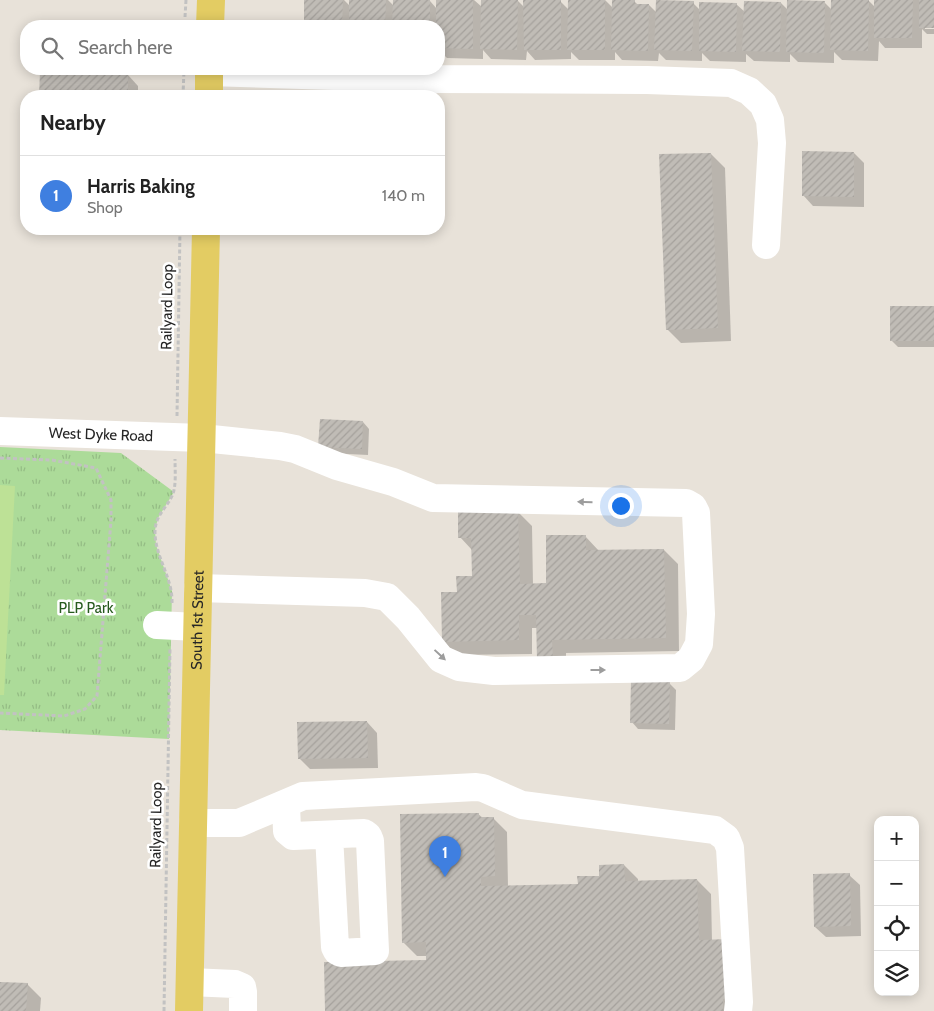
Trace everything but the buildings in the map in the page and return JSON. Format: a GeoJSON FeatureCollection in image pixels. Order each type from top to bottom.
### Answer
{"type":"FeatureCollection","features":[{"type":"Feature","properties":{"kind":"main road"},"geometry":{"type":"LineString","coordinates":[[210,20],[211,0]]}},
{"type":"Feature","properties":{"kind":"main road","name":"South 1st Street"},"geometry":{"type":"LineString","coordinates":[[189,1011],[206,235]]}},
{"type":"Feature","properties":{"kind":"street"},"geometry":{"type":"LineString","coordinates":[[203,77],[731,83],[749,91],[762,104],[770,120],[772,143],[766,245]]}},
{"type":"Feature","properties":{"kind":"street","name":"West Dyke Road"},"geometry":{"type":"LineString","coordinates":[[0,431],[202,438],[295,449],[337,466],[393,482],[433,498],[686,503],[693,507],[696,513],[701,614],[698,644],[691,659],[680,668],[494,671],[459,667],[441,659],[408,618],[387,597],[366,593],[198,588]]}},
{"type":"Feature","properties":{"kind":"street"},"geometry":{"type":"LineString","coordinates":[[166,623],[197,627]]}},
{"type":"Feature","properties":{"kind":"street"},"geometry":{"type":"LineString","coordinates":[[193,823],[240,823],[303,796],[476,787],[522,804],[715,830],[726,838],[730,848],[738,1011]]}},
{"type":"Feature","properties":{"kind":"street"},"geometry":{"type":"LineString","coordinates":[[286,804],[287,831],[290,834],[294,836],[328,834]]}},
{"type":"Feature","properties":{"kind":"street"},"geometry":{"type":"LineString","coordinates":[[190,982],[235,984],[242,987],[243,1011]]}},
{"type":"Feature","properties":{"kind":"path"},"geometry":{"type":"LineString","coordinates":[[185,20],[186,0]]}},
{"type":"Feature","properties":{"kind":"path"},"geometry":{"type":"LineString","coordinates":[[189,90],[203,77]]}},
{"type":"Feature","properties":{"kind":"path","name":"Railyard Loop"},"geometry":{"type":"LineString","coordinates":[[177,385],[180,235]]}},
{"type":"Feature","properties":{"kind":"path"},"geometry":{"type":"LineString","coordinates":[[0,458],[52,460],[96,468],[111,500],[111,520],[97,696],[85,710],[64,716],[0,713]]}},
{"type":"Feature","properties":{"kind":"path","name":"Railyard Loop"},"geometry":{"type":"LineString","coordinates":[[164,1011],[166,623],[172,591],[156,545],[155,530],[158,518],[174,492]]}},
{"type":"Feature","properties":{"kind":"green space","name":"PLP Park"},"geometry":{"type":"Polygon","coordinates":[[[0,447],[121,453],[174,492],[158,518],[155,530],[156,545],[172,591],[169,739],[0,730],[0,447]]]}},
{"type":"Feature","properties":{"kind":"green space"},"geometry":{"type":"Polygon","coordinates":[[[0,485],[15,486],[4,695],[0,695],[0,485]]]}},
{"type":"Feature","properties":{"kind":"place","name":"Harris Baking"},"geometry":{"type":"Point","coordinates":[445,877]}}]}
